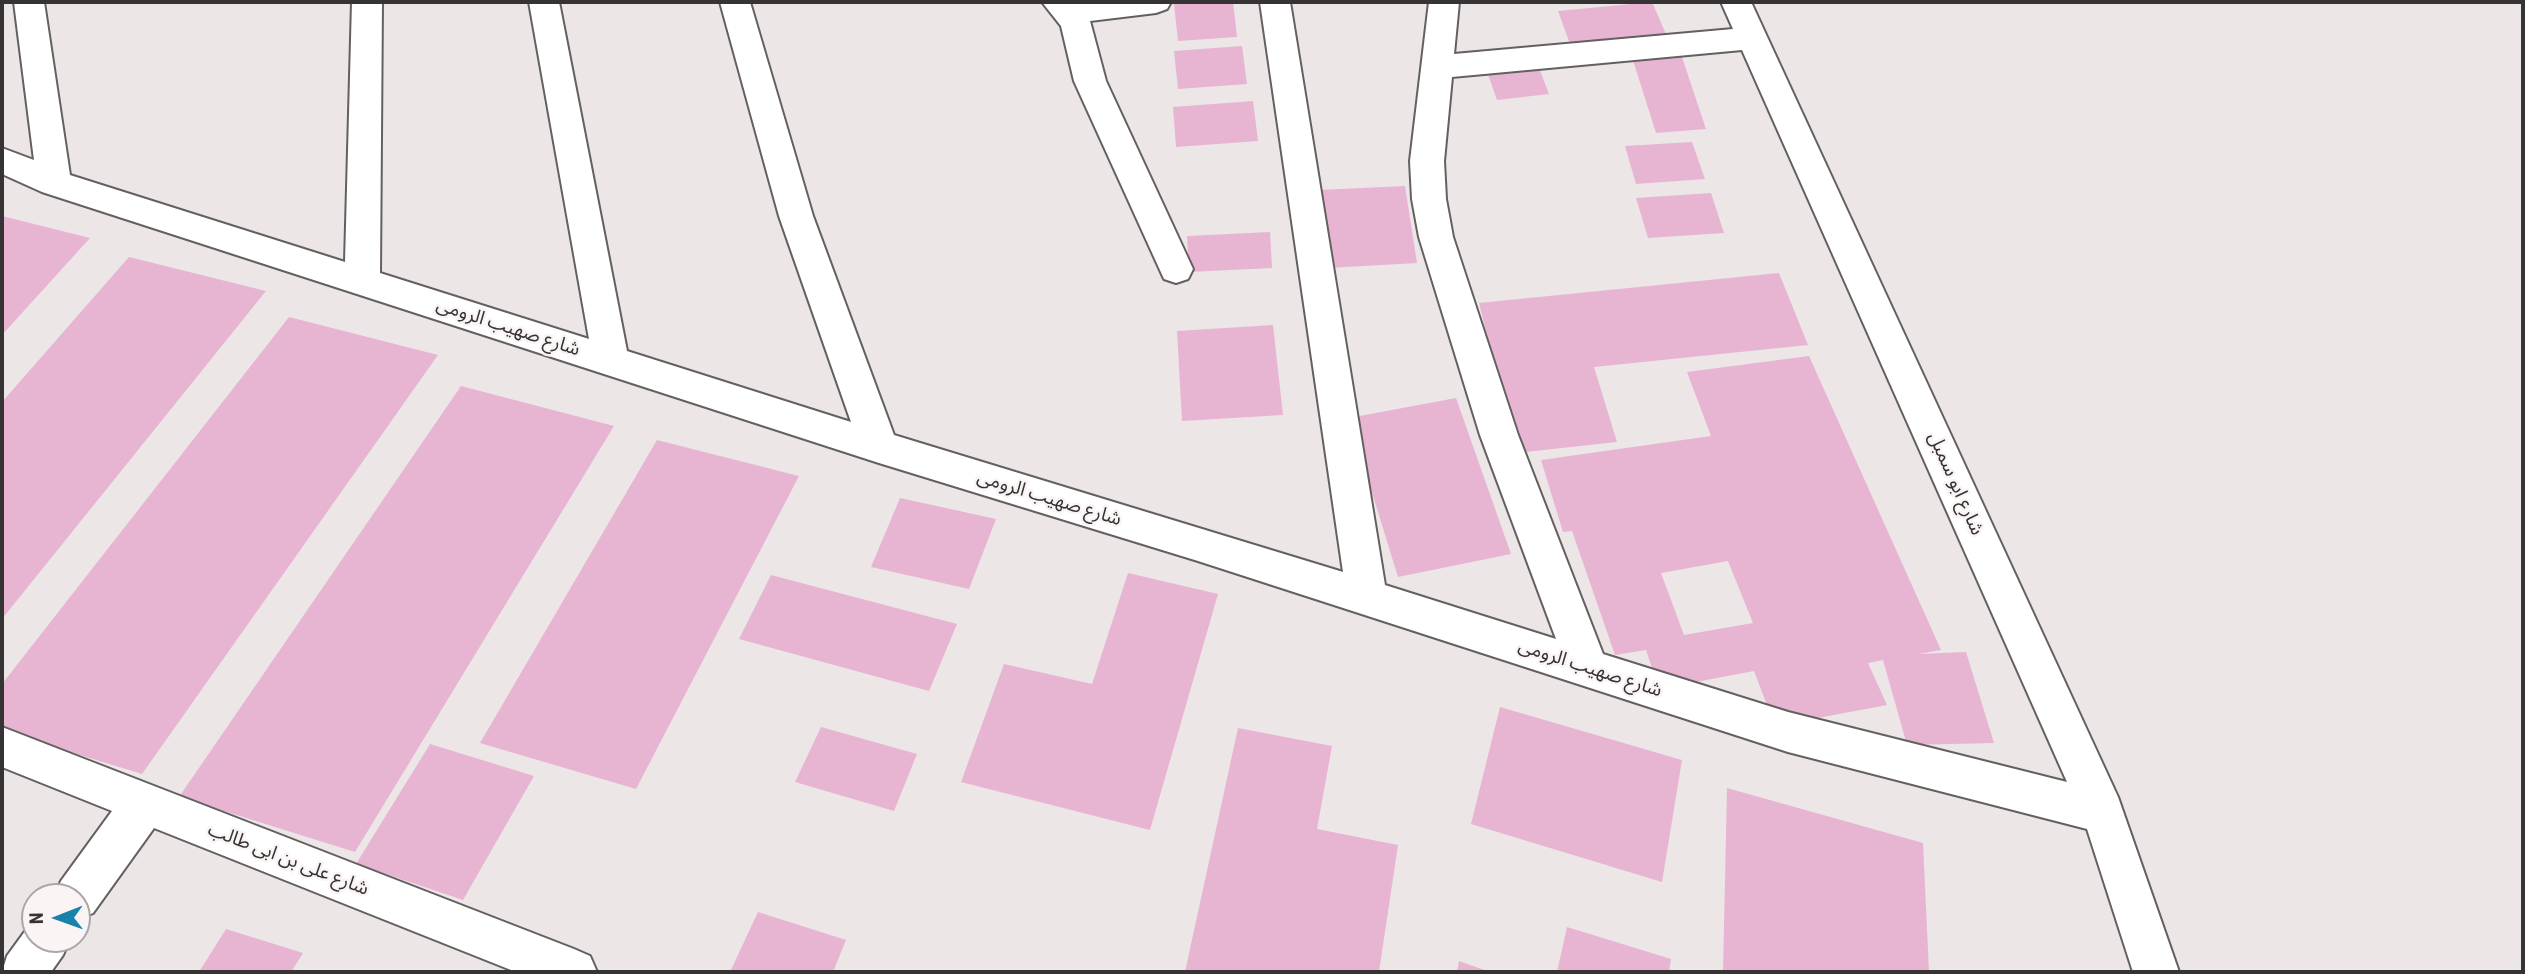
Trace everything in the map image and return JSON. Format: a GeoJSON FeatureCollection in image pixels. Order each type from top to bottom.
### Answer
{"type":"FeatureCollection","features":[{"type":"Feature","properties":{"kind":"street"},"geometry":{"type":"LineString","coordinates":[[29,2],[54,183]]}},
{"type":"Feature","properties":{"kind":"street"},"geometry":{"type":"LineString","coordinates":[[362,281],[367,2]]}},
{"type":"Feature","properties":{"kind":"street"},"geometry":{"type":"LineString","coordinates":[[544,2],[611,361]]}},
{"type":"Feature","properties":{"kind":"street"},"geometry":{"type":"LineString","coordinates":[[735,2],[796,216],[879,447]]}},
{"type":"Feature","properties":{"kind":"street"},"geometry":{"type":"LineString","coordinates":[[1063,7],[1156,2]]}},
{"type":"Feature","properties":{"kind":"street"},"geometry":{"type":"LineString","coordinates":[[1275,2],[1367,598]]}},
{"type":"Feature","properties":{"kind":"street"},"geometry":{"type":"LineString","coordinates":[[1444,2],[1427,161],[1429,200],[1436,237],[1499,435],[1588,668]]}},
{"type":"Feature","properties":{"kind":"street","name":"شارع ابو سمبل"},"geometry":{"type":"LineString","coordinates":[[1736,2],[2103,812],[2156,972]]}},
{"type":"Feature","properties":{"kind":"street"},"geometry":{"type":"LineString","coordinates":[[1063,7],[1076,23],[1090,81],[1100,106],[1176,269]]}},
{"type":"Feature","properties":{"kind":"street"},"geometry":{"type":"LineString","coordinates":[[1437,67],[1753,38]]}},
{"type":"Feature","properties":{"kind":"street","name":"شارع صهيب الرومى"},"geometry":{"type":"LineString","coordinates":[[2,160],[54,183],[879,447],[1788,732],[2103,812]]}},
{"type":"Feature","properties":{"kind":"street","name":"شارع على بن ابى طالب"},"geometry":{"type":"LineString","coordinates":[[2,747],[574,972]]}},
{"type":"Feature","properties":{"kind":"street"},"geometry":{"type":"LineString","coordinates":[[87,883],[145,803]]}},
{"type":"Feature","properties":{"kind":"street"},"geometry":{"type":"LineString","coordinates":[[23,972],[37,953]]}},
{"type":"Feature","properties":{"kind":"building"},"geometry":{"type":"Polygon","coordinates":[[[1233,2],[1237,37],[1178,41],[1174,4],[1233,2]]]}},
{"type":"Feature","properties":{"kind":"building"},"geometry":{"type":"Polygon","coordinates":[[[1652,2],[1666,34],[1570,44],[1558,11],[1652,2]]]}},
{"type":"Feature","properties":{"kind":"building"},"geometry":{"type":"Polygon","coordinates":[[[1242,46],[1247,84],[1178,89],[1174,51],[1242,46]]]}},
{"type":"Feature","properties":{"kind":"building"},"geometry":{"type":"Polygon","coordinates":[[[1680,51],[1706,129],[1656,133],[1631,54],[1680,51]]]}},
{"type":"Feature","properties":{"kind":"building"},"geometry":{"type":"Polygon","coordinates":[[[1536,60],[1549,94],[1497,100],[1485,66],[1536,60]]]}},
{"type":"Feature","properties":{"kind":"building"},"geometry":{"type":"Polygon","coordinates":[[[1253,101],[1258,141],[1176,147],[1173,107],[1253,101]]]}},
{"type":"Feature","properties":{"kind":"building"},"geometry":{"type":"Polygon","coordinates":[[[1692,142],[1705,179],[1636,184],[1625,146],[1692,142]]]}},
{"type":"Feature","properties":{"kind":"building"},"geometry":{"type":"Polygon","coordinates":[[[1405,186],[1417,263],[1327,268],[1318,190],[1405,186]]]}},
{"type":"Feature","properties":{"kind":"building"},"geometry":{"type":"Polygon","coordinates":[[[1711,193],[1724,233],[1648,238],[1636,198],[1711,193]]]}},
{"type":"Feature","properties":{"kind":"building"},"geometry":{"type":"Polygon","coordinates":[[[2,216],[90,238],[2,335],[2,216]]]}},
{"type":"Feature","properties":{"kind":"building"},"geometry":{"type":"Polygon","coordinates":[[[1270,232],[1272,268],[1189,272],[1187,236],[1270,232]]]}},
{"type":"Feature","properties":{"kind":"building"},"geometry":{"type":"Polygon","coordinates":[[[129,257],[266,291],[2,619],[2,402],[129,257]]]}},
{"type":"Feature","properties":{"kind":"building"},"geometry":{"type":"Polygon","coordinates":[[[1779,273],[1808,345],[1594,367],[1617,442],[1516,453],[1479,303],[1779,273]]]}},
{"type":"Feature","properties":{"kind":"building"},"geometry":{"type":"Polygon","coordinates":[[[289,317],[438,355],[142,774],[2,731],[2,684],[289,317]]]}},
{"type":"Feature","properties":{"kind":"building"},"geometry":{"type":"Polygon","coordinates":[[[1273,325],[1283,415],[1182,421],[1177,331],[1273,325]]]}},
{"type":"Feature","properties":{"kind":"building"},"geometry":{"type":"Polygon","coordinates":[[[1809,356],[1941,650],[1918,654],[1966,652],[1994,743],[1907,745],[1883,660],[1868,663],[1887,705],[1791,723],[1787,710],[1770,713],[1754,671],[1659,689],[1646,650],[1615,655],[1572,531],[1563,532],[1541,460],[1711,436],[1687,372],[1809,356]],[[1728,561],[1661,573],[1684,635],[1753,623],[1728,561]]]}},
{"type":"Feature","properties":{"kind":"building"},"geometry":{"type":"Polygon","coordinates":[[[461,386],[614,426],[355,852],[179,797],[461,386]]]}},
{"type":"Feature","properties":{"kind":"building"},"geometry":{"type":"Polygon","coordinates":[[[1456,398],[1511,554],[1398,577],[1349,418],[1456,398]]]}},
{"type":"Feature","properties":{"kind":"building"},"geometry":{"type":"Polygon","coordinates":[[[657,440],[799,476],[636,789],[480,743],[657,440]]]}},
{"type":"Feature","properties":{"kind":"building"},"geometry":{"type":"Polygon","coordinates":[[[900,498],[996,519],[969,589],[871,567],[900,498]]]}},
{"type":"Feature","properties":{"kind":"building"},"geometry":{"type":"Polygon","coordinates":[[[1128,573],[1218,594],[1150,830],[961,782],[1004,664],[1092,684],[1128,573]]]}},
{"type":"Feature","properties":{"kind":"building"},"geometry":{"type":"Polygon","coordinates":[[[771,575],[957,624],[929,691],[739,639],[771,575]]]}},
{"type":"Feature","properties":{"kind":"building"},"geometry":{"type":"Polygon","coordinates":[[[1500,707],[1682,760],[1662,882],[1471,824],[1500,707]]]}},
{"type":"Feature","properties":{"kind":"building"},"geometry":{"type":"Polygon","coordinates":[[[821,727],[917,754],[894,811],[795,782],[821,727]]]}},
{"type":"Feature","properties":{"kind":"building"},"geometry":{"type":"Polygon","coordinates":[[[1238,728],[1332,746],[1317,829],[1398,845],[1379,972],[1185,972],[1238,728]]]}},
{"type":"Feature","properties":{"kind":"building"},"geometry":{"type":"Polygon","coordinates":[[[430,744],[534,776],[463,900],[356,864],[430,744]]]}},
{"type":"Feature","properties":{"kind":"building"},"geometry":{"type":"Polygon","coordinates":[[[1727,788],[1923,843],[1929,972],[1723,972],[1727,788]]]}},
{"type":"Feature","properties":{"kind":"building"},"geometry":{"type":"Polygon","coordinates":[[[758,912],[846,940],[833,972],[730,972],[758,912]]]}},
{"type":"Feature","properties":{"kind":"building"},"geometry":{"type":"Polygon","coordinates":[[[1567,927],[1671,959],[1669,972],[1557,972],[1567,927]]]}},
{"type":"Feature","properties":{"kind":"building"},"geometry":{"type":"Polygon","coordinates":[[[226,929],[303,953],[291,972],[199,972],[226,929]]]}},
{"type":"Feature","properties":{"kind":"building"},"geometry":{"type":"Polygon","coordinates":[[[1459,961],[1490,972],[1457,972],[1459,961]]]}}]}
